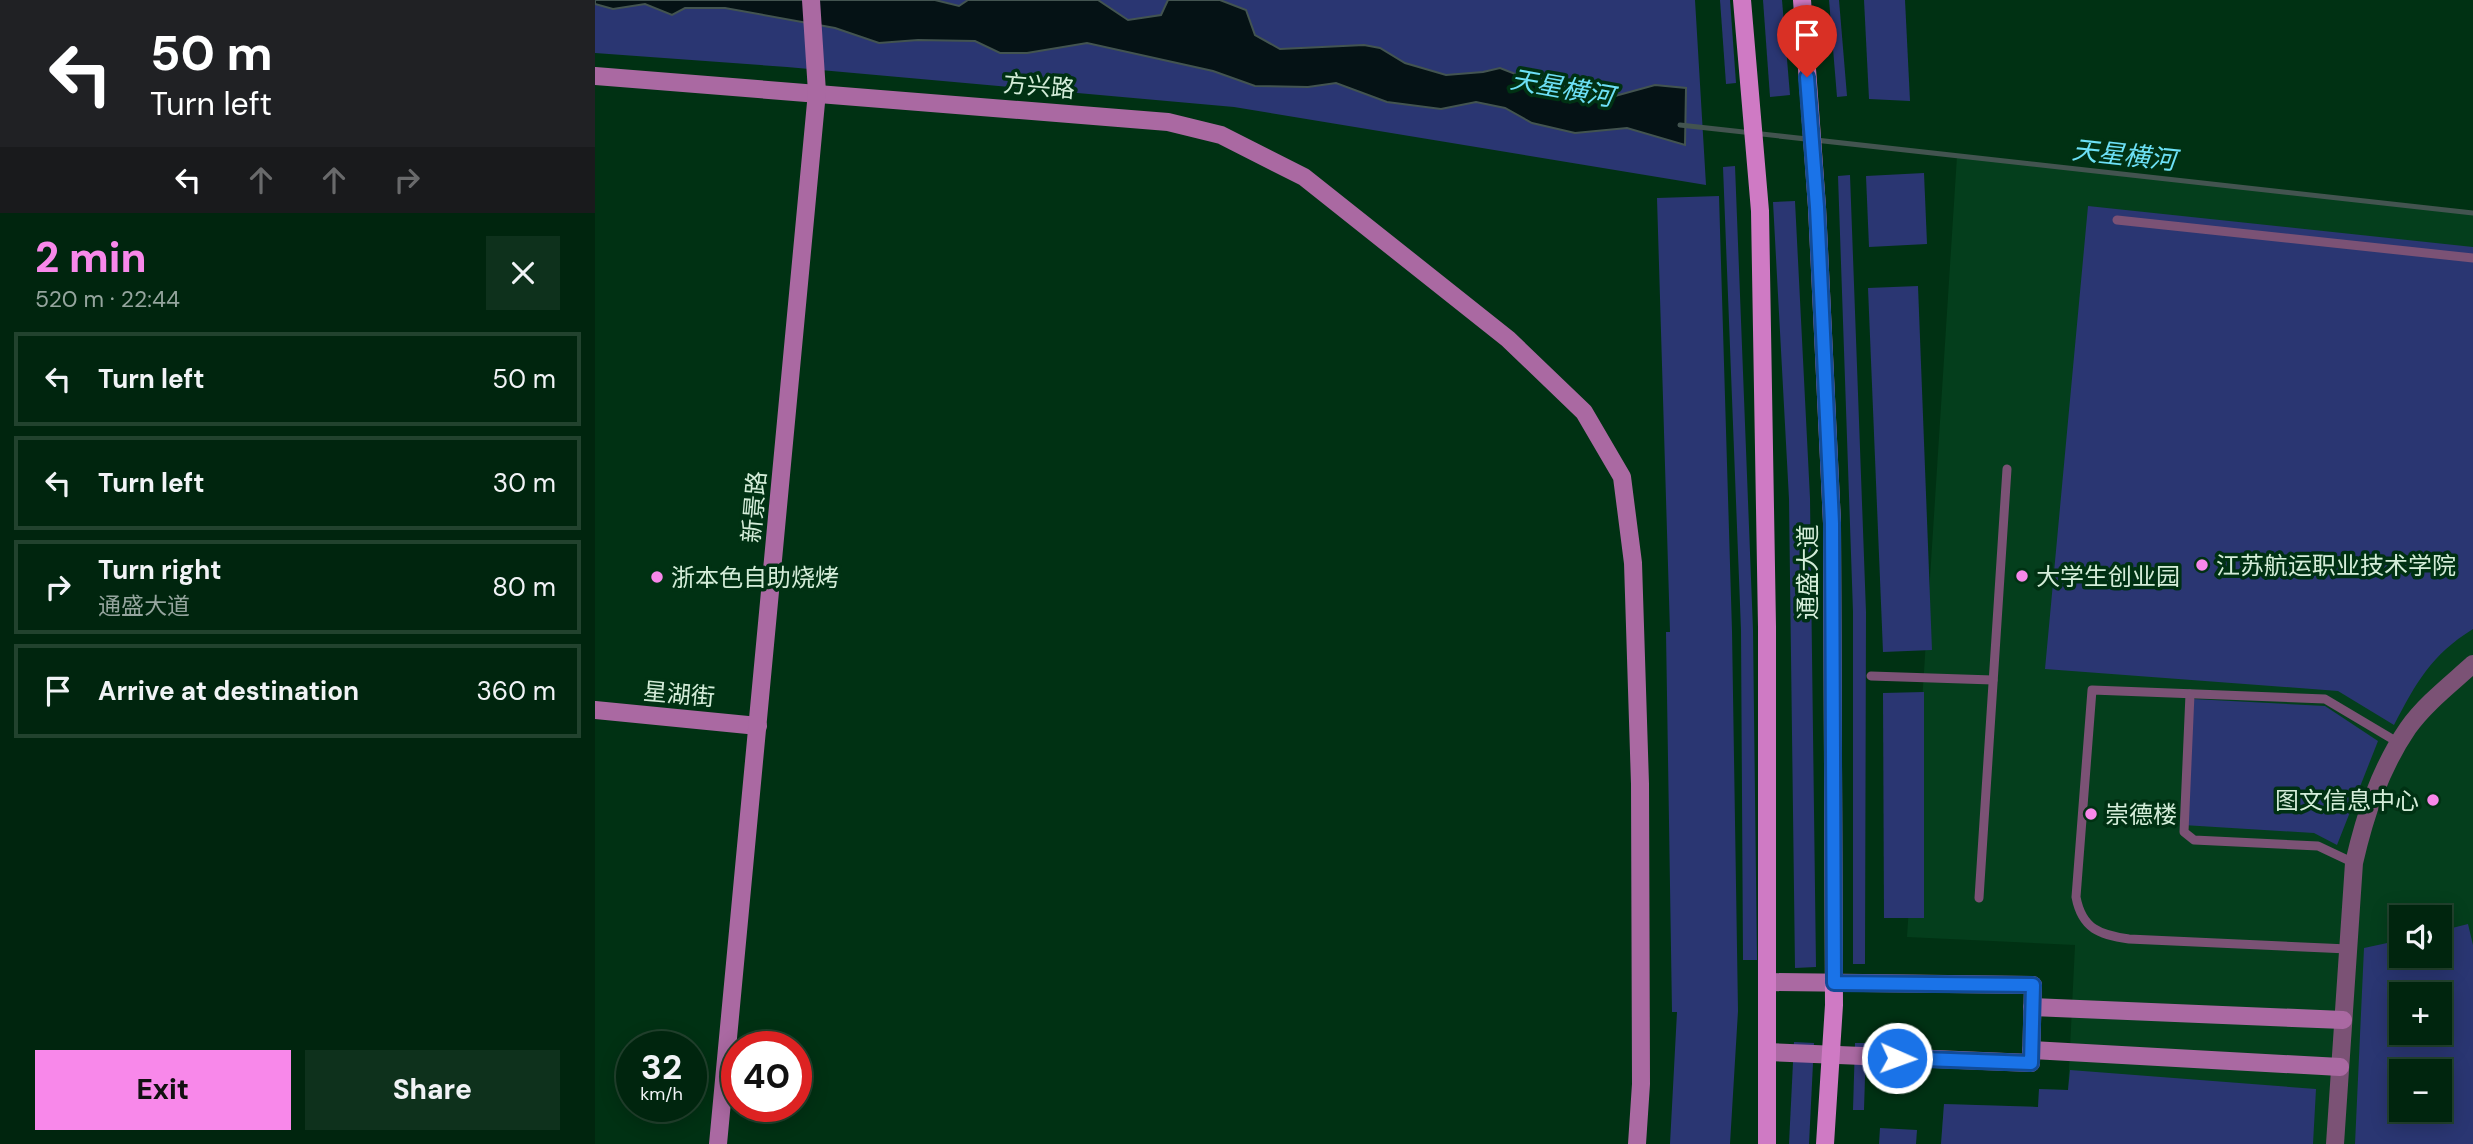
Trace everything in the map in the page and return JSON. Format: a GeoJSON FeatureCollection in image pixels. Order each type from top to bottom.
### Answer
{"type":"FeatureCollection","features":[{"type":"Feature","properties":{"kind":"main road","name":"通盛大道"},"geometry":{"type":"LineString","coordinates":[[1742,0],[1760,211],[1767,627],[1767,1144]]}},
{"type":"Feature","properties":{"kind":"main road","name":"通盛大道"},"geometry":{"type":"LineString","coordinates":[[1802,0],[1815,176],[1832,523],[1834,983],[1825,1144]]}},
{"type":"Feature","properties":{"kind":"street","name":"新景路"},"geometry":{"type":"LineString","coordinates":[[718,1144],[817,92],[811,0]]}},
{"type":"Feature","properties":{"kind":"street","name":"方兴路"},"geometry":{"type":"LineString","coordinates":[[595,76],[1168,122],[1221,135],[1304,177],[1508,339],[1584,412],[1622,477],[1633,563],[1640,784],[1641,1084],[1637,1144]]}},
{"type":"Feature","properties":{"kind":"street"},"geometry":{"type":"LineString","coordinates":[[2335,1144],[2354,863],[2364,819],[2387,764],[2409,727],[2438,695],[2473,664]]}},
{"type":"Feature","properties":{"kind":"street","name":"星湖街"},"geometry":{"type":"LineString","coordinates":[[595,710],[758,726]]}},
{"type":"Feature","properties":{"kind":"street"},"geometry":{"type":"LineString","coordinates":[[1768,982],[2033,985],[2031,1063],[1768,1052]]}},
{"type":"Feature","properties":{"kind":"street"},"geometry":{"type":"LineString","coordinates":[[2032,1007],[2343,1020]]}},
{"type":"Feature","properties":{"kind":"street"},"geometry":{"type":"LineString","coordinates":[[2031,1050],[2340,1067]]}},
{"type":"Feature","properties":{"kind":"lane"},"geometry":{"type":"LineString","coordinates":[[2117,220],[2473,258]]}},
{"type":"Feature","properties":{"kind":"lane"},"geometry":{"type":"LineString","coordinates":[[1979,898],[2007,468]]}},
{"type":"Feature","properties":{"kind":"lane"},"geometry":{"type":"LineString","coordinates":[[1871,676],[1993,680]]}},
{"type":"Feature","properties":{"kind":"lane"},"geometry":{"type":"LineString","coordinates":[[2348,949],[2129,939],[2106,936],[2083,918],[2077,897],[2092,690],[2325,699],[2399,743]]}},
{"type":"Feature","properties":{"kind":"lane"},"geometry":{"type":"LineString","coordinates":[[2190,694],[2184,832],[2194,840],[2318,846],[2354,863]]}},
{"type":"Feature","properties":{"kind":"shaded area"},"geometry":{"type":"Polygon","coordinates":[[[595,0],[1695,0],[1706,185],[1234,107],[787,67],[595,53],[595,0]]]}},
{"type":"Feature","properties":{"kind":"shaded area"},"geometry":{"type":"Polygon","coordinates":[[[595,0],[935,0],[959,6],[968,0],[1098,0],[1128,20],[1161,15],[1168,0],[1220,0],[1246,10],[1255,35],[1280,49],[1364,45],[1380,48],[1405,63],[1446,75],[1500,68],[1582,100],[1615,96],[1655,85],[1686,88],[1685,145],[1627,128],[1575,133],[1532,123],[1505,108],[1476,102],[1441,109],[1387,102],[1336,83],[1308,87],[1255,86],[1213,71],[1087,43],[1027,53],[1000,53],[975,41],[918,40],[879,43],[835,28],[725,8],[685,8],[672,15],[645,4],[613,9],[595,4],[595,0]]]}},
{"type":"Feature","properties":{"kind":"shaded area"},"geometry":{"type":"Polygon","coordinates":[[[1720,0],[1730,0],[1736,83],[1726,84],[1720,0]]]}},
{"type":"Feature","properties":{"kind":"shaded area"},"geometry":{"type":"Polygon","coordinates":[[[1763,0],[1782,0],[1790,95],[1770,97],[1763,0]]]}},
{"type":"Feature","properties":{"kind":"shaded area"},"geometry":{"type":"Polygon","coordinates":[[[1829,0],[1839,0],[1847,96],[1837,97],[1829,0]]]}},
{"type":"Feature","properties":{"kind":"shaded area"},"geometry":{"type":"Polygon","coordinates":[[[1864,0],[1905,0],[1910,101],[1869,99],[1864,0]]]}},
{"type":"Feature","properties":{"kind":"shaded area","name":"江苏航运职业技术学院"},"geometry":{"type":"Polygon","coordinates":[[[1957,156],[2473,213],[2473,1144],[1941,1144],[1944,1104],[2038,1107],[2039,1089],[2068,1090],[2075,945],[1907,937],[1957,156]]]}},
{"type":"Feature","properties":{"kind":"shaded area"},"geometry":{"type":"Polygon","coordinates":[[[1735,166],[1753,630],[1757,960],[1743,960],[1741,630],[1723,167],[1735,166]]]}},
{"type":"Feature","properties":{"kind":"shaded area"},"geometry":{"type":"Polygon","coordinates":[[[1924,173],[1927,244],[1869,247],[1866,176],[1924,173]]]}},
{"type":"Feature","properties":{"kind":"shaded area"},"geometry":{"type":"Polygon","coordinates":[[[1850,175],[1866,612],[1865,964],[1853,964],[1853,612],[1838,176],[1850,175]]]}},
{"type":"Feature","properties":{"kind":"shaded area"},"geometry":{"type":"Polygon","coordinates":[[[1719,196],[1732,631],[1738,1011],[1730,1144],[1670,1144],[1677,1012],[1672,1012],[1666,632],[1670,632],[1657,198],[1719,196]]]}},
{"type":"Feature","properties":{"kind":"shaded area"},"geometry":{"type":"Polygon","coordinates":[[[1795,201],[1810,498],[1816,967],[1795,968],[1789,499],[1773,202],[1795,201]]]}},
{"type":"Feature","properties":{"kind":"shaded area"},"geometry":{"type":"Polygon","coordinates":[[[2088,206],[2473,247],[2473,629],[2435,660],[2394,725],[2338,691],[2045,669],[2088,206]]]}},
{"type":"Feature","properties":{"kind":"shaded area"},"geometry":{"type":"Polygon","coordinates":[[[1918,286],[1932,650],[1883,652],[1868,288],[1918,286]]]}},
{"type":"Feature","properties":{"kind":"shaded area"},"geometry":{"type":"Polygon","coordinates":[[[1924,692],[1924,918],[1884,918],[1883,693],[1924,692]]]}},
{"type":"Feature","properties":{"kind":"shaded area"},"geometry":{"type":"Polygon","coordinates":[[[2193,699],[2325,706],[2378,741],[2337,845],[2314,833],[2183,825],[2193,699]]]}},
{"type":"Feature","properties":{"kind":"shaded area"},"geometry":{"type":"Polygon","coordinates":[[[2468,924],[2473,945],[2473,1144],[2355,1144],[2364,948],[2389,943],[2389,968],[2452,968],[2452,928],[2468,924]]]}},
{"type":"Feature","properties":{"kind":"shaded area"},"geometry":{"type":"Polygon","coordinates":[[[1794,1042],[1814,1043],[1809,1144],[1789,1144],[1794,1042]]]}},
{"type":"Feature","properties":{"kind":"shaded area"},"geometry":{"type":"Polygon","coordinates":[[[1855,1043],[1866,1043],[1864,1110],[1853,1110],[1855,1043]]]}},
{"type":"Feature","properties":{"kind":"shaded area"},"geometry":{"type":"Polygon","coordinates":[[[2070,1070],[2316,1089],[2313,1144],[1941,1144],[1944,1104],[2038,1107],[2039,1089],[2068,1090],[2070,1070]]]}},
{"type":"Feature","properties":{"kind":"shaded area"},"geometry":{"type":"Polygon","coordinates":[[[1880,1128],[1917,1130],[1916,1144],[1879,1144],[1880,1128]]]}},
{"type":"Feature","properties":{"kind":"waterway","name":"天星横河"},"geometry":{"type":"LineString","coordinates":[[1680,125],[2473,213]]}},
{"type":"Feature","properties":{"kind":"place","name":"江苏航运职业技术学院"},"geometry":{"type":"Point","coordinates":[2202,565]}},
{"type":"Feature","properties":{"kind":"place","name":"大学生创业园"},"geometry":{"type":"Point","coordinates":[2022,576]}},
{"type":"Feature","properties":{"kind":"place","name":"浙本色自助烧烤"},"geometry":{"type":"Point","coordinates":[657,577]}},
{"type":"Feature","properties":{"kind":"place","name":"图文信息中心"},"geometry":{"type":"Point","coordinates":[2433,800]}},
{"type":"Feature","properties":{"kind":"place","name":"崇德楼"},"geometry":{"type":"Point","coordinates":[2091,814]}},
{"type":"Feature","properties":{"kind":"route"},"geometry":{"type":"LineString","coordinates":[[1807,77],[1817,207],[1832,523],[1834,983],[2033,985],[2031,1063],[1897,1058]]}}]}
